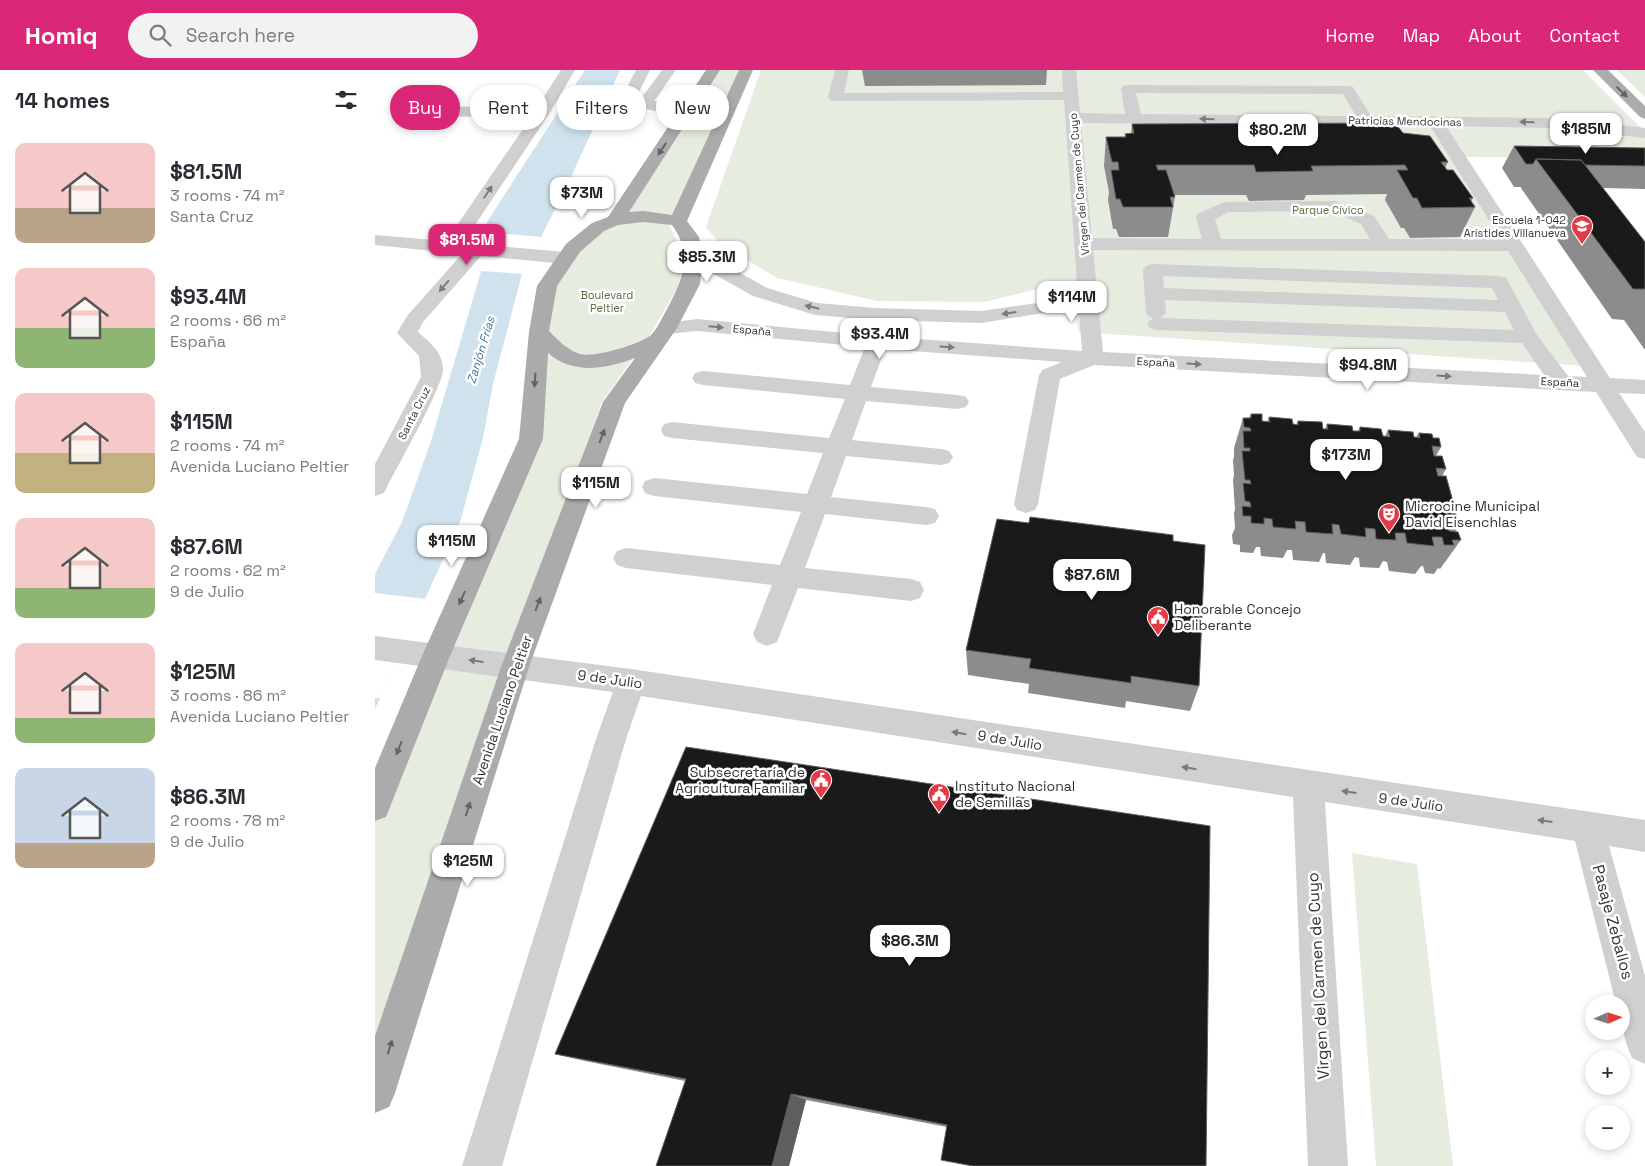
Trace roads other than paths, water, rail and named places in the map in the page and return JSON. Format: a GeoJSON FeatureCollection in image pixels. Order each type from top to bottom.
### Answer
{"type":"FeatureCollection","features":[{"type":"Feature","properties":{"kind":"main road"},"geometry":{"type":"LineString","coordinates":[[704,85],[713,70]]}},
{"type":"Feature","properties":{"kind":"main road"},"geometry":{"type":"LineString","coordinates":[[678,221],[746,70]]}},
{"type":"Feature","properties":{"kind":"main road"},"geometry":{"type":"LineString","coordinates":[[1600,70],[1645,114]]}},
{"type":"Feature","properties":{"kind":"main road"},"geometry":{"type":"LineString","coordinates":[[615,220],[675,130]]}},
{"type":"Feature","properties":{"kind":"main road"},"geometry":{"type":"LineString","coordinates":[[375,806],[437,656],[531,439],[539,332],[548,285],[565,258],[576,245],[594,230],[615,220],[632,216],[658,216],[678,221],[689,237],[694,255],[690,284],[662,334],[628,353],[605,361],[585,362],[563,355],[539,332]]}},
{"type":"Feature","properties":{"kind":"main road","name":"Avenida Luciano Peltier"},"geometry":{"type":"LineString","coordinates":[[375,1093],[515,666],[615,402],[662,334]]}},
{"type":"Feature","properties":{"kind":"street"},"geometry":{"type":"LineString","coordinates":[[547,104],[568,70]]}},
{"type":"Feature","properties":{"kind":"street"},"geometry":{"type":"LineString","coordinates":[[636,85],[643,70]]}},
{"type":"Feature","properties":{"kind":"street"},"geometry":{"type":"LineString","coordinates":[[646,103],[669,70]]}},
{"type":"Feature","properties":{"kind":"street"},"geometry":{"type":"LineString","coordinates":[[842,70],[835,97],[1072,96]]}},
{"type":"Feature","properties":{"kind":"street","name":"Virgen del Carmen de Cuyo"},"geometry":{"type":"LineString","coordinates":[[1069,70],[1093,358]]}},
{"type":"Feature","properties":{"kind":"street"},"geometry":{"type":"LineString","coordinates":[[1134,119],[1128,89],[1348,90],[1366,121]]}},
{"type":"Feature","properties":{"kind":"street","name":"Patricias Mendocinas"},"geometry":{"type":"LineString","coordinates":[[1074,118],[1556,123],[1645,133]]}},
{"type":"Feature","properties":{"kind":"street"},"geometry":{"type":"LineString","coordinates":[[1435,122],[1645,451]]}},
{"type":"Feature","properties":{"kind":"street"},"geometry":{"type":"LineString","coordinates":[[451,247],[530,130]]}},
{"type":"Feature","properties":{"kind":"street"},"geometry":{"type":"LineString","coordinates":[[1213,244],[1205,217],[1225,207],[1335,206],[1368,220],[1383,245]]}},
{"type":"Feature","properties":{"kind":"street"},"geometry":{"type":"LineString","coordinates":[[375,240],[565,258]]}},
{"type":"Feature","properties":{"kind":"street"},"geometry":{"type":"LineString","coordinates":[[1085,244],[1514,245]]}},
{"type":"Feature","properties":{"kind":"street","name":"Santa Cruz"},"geometry":{"type":"LineString","coordinates":[[375,487],[432,377],[433,366],[431,356],[407,333],[414,320],[481,250]]}},
{"type":"Feature","properties":{"kind":"street"},"geometry":{"type":"LineString","coordinates":[[694,255],[760,292],[815,309],[875,314],[981,317],[1043,308],[1087,284]]}},
{"type":"Feature","properties":{"kind":"street"},"geometry":{"type":"LineString","coordinates":[[1159,362],[1155,294],[1511,306],[1528,337],[1561,382]]}},
{"type":"Feature","properties":{"kind":"street"},"geometry":{"type":"LineString","coordinates":[[1157,324],[1528,337]]}},
{"type":"Feature","properties":{"kind":"street","name":"España"},"geometry":{"type":"LineString","coordinates":[[662,334],[697,325],[877,342],[1093,358],[1645,387]]}},
{"type":"Feature","properties":{"kind":"street"},"geometry":{"type":"LineString","coordinates":[[767,634],[877,342]]}},
{"type":"Feature","properties":{"kind":"street"},"geometry":{"type":"LineString","coordinates":[[1026,504],[1050,375],[1093,358]]}},
{"type":"Feature","properties":{"kind":"street"},"geometry":{"type":"LineString","coordinates":[[703,378],[958,402]]}},
{"type":"Feature","properties":{"kind":"street"},"geometry":{"type":"LineString","coordinates":[[672,430],[941,457]]}},
{"type":"Feature","properties":{"kind":"street"},"geometry":{"type":"LineString","coordinates":[[654,487],[926,516]]}},
{"type":"Feature","properties":{"kind":"street"},"geometry":{"type":"LineString","coordinates":[[626,558],[911,590]]}},
{"type":"Feature","properties":{"kind":"street","name":"9 de Julio"},"geometry":{"type":"LineString","coordinates":[[389,649],[631,682],[1645,836]]}},
{"type":"Feature","properties":{"kind":"street"},"geometry":{"type":"LineString","coordinates":[[483,1166],[608,749],[631,682]]}},
{"type":"Feature","properties":{"kind":"street","name":"Virgen del Carmen de Cuyo"},"geometry":{"type":"LineString","coordinates":[[1308,786],[1328,1166]]}},
{"type":"Feature","properties":{"kind":"street","name":"Pasaje Zeballos"},"geometry":{"type":"LineString","coordinates":[[1589,828],[1645,1045]]}},
{"type":"Feature","properties":{"kind":"water"},"geometry":{"type":"Polygon","coordinates":[[[585,70],[620,70],[613,85],[575,85],[585,70]]]}},
{"type":"Feature","properties":{"kind":"water","name":"Zanjón Frías"},"geometry":{"type":"Polygon","coordinates":[[[557,113],[557,130],[592,130],[564,192],[522,274],[493,384],[483,438],[460,522],[375,709],[375,574],[402,522],[431,441],[485,258],[487,222],[557,113]]]}},
{"type":"Feature","properties":{"kind":"place","name":"Escuela 1-042 Arístides Villanueva"},"geometry":{"type":"Point","coordinates":[1582,245]}},
{"type":"Feature","properties":{"kind":"place","name":"Microcine Municipal David Eisenchlas"},"geometry":{"type":"Point","coordinates":[1389,533]}},
{"type":"Feature","properties":{"kind":"place","name":"Honorable Concejo Deliberante"},"geometry":{"type":"Point","coordinates":[1158,636]}},
{"type":"Feature","properties":{"kind":"place","name":"Subsecretaría de Agricultura Familiar"},"geometry":{"type":"Point","coordinates":[821,799]}},
{"type":"Feature","properties":{"kind":"place","name":"Instituto Nacional de Semillas"},"geometry":{"type":"Point","coordinates":[939,813]}},
{"type":"Feature","properties":{"kind":"park label","name":"Parque Cívico"},"geometry":{"type":"Point","coordinates":[1328,210]}},
{"type":"Feature","properties":{"kind":"park label","name":"Boulevard Peltier"},"geometry":{"type":"Point","coordinates":[607,301]}}]}
